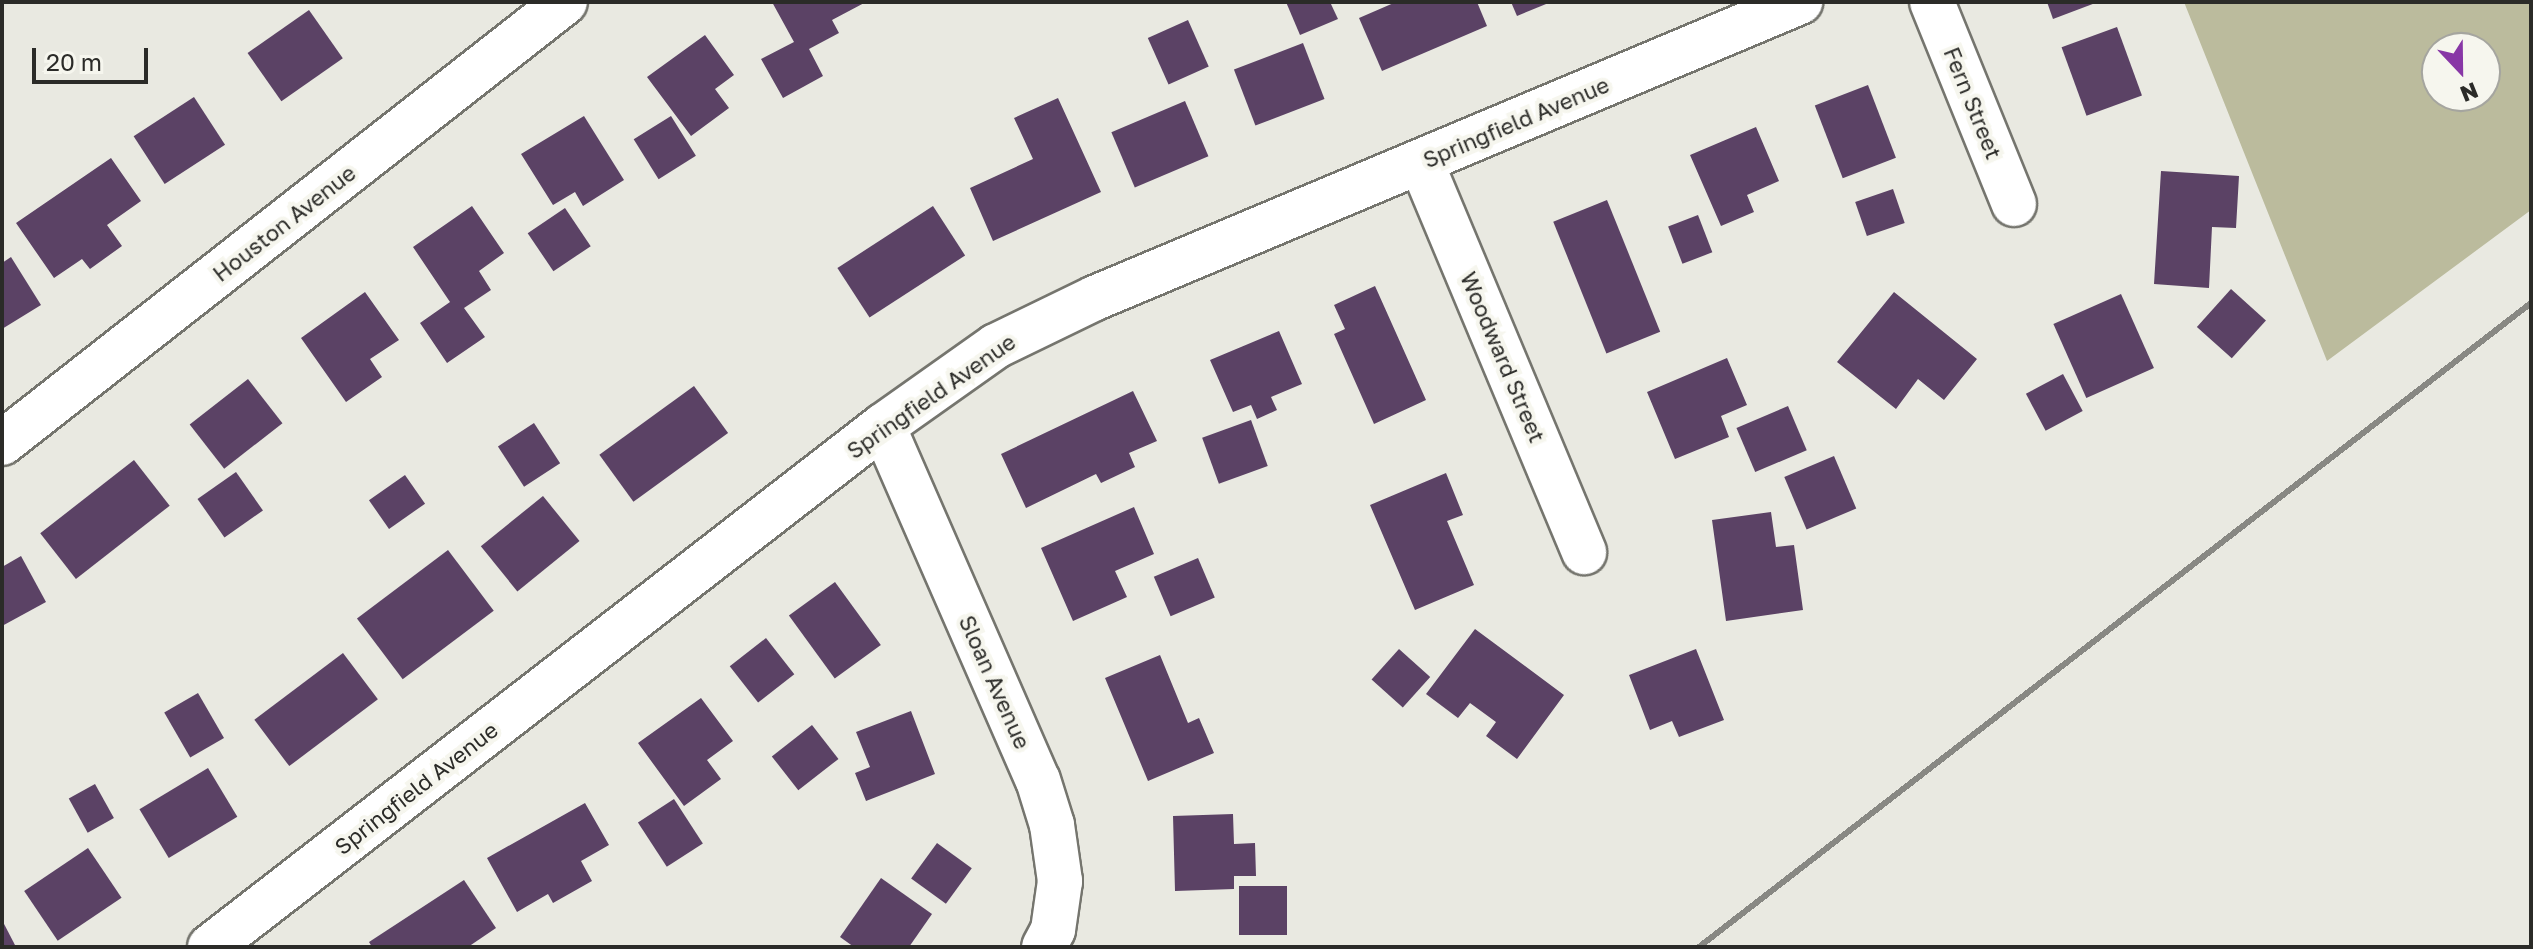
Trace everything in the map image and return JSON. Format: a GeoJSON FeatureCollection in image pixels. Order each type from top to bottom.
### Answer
{"type":"FeatureCollection","features":[{"type":"Feature","properties":{"kind":"street","name":"Houston Avenue"},"geometry":{"type":"LineString","coordinates":[[2,443],[565,2]]}},
{"type":"Feature","properties":{"kind":"street","name":"Springfield Avenue"},"geometry":{"type":"LineString","coordinates":[[210,947],[883,426],[996,346],[1800,2]]}},
{"type":"Feature","properties":{"kind":"street","name":"Fern Street"},"geometry":{"type":"LineString","coordinates":[[1932,2],[2014,204]]}},
{"type":"Feature","properties":{"kind":"street","name":"Woodward Street"},"geometry":{"type":"LineString","coordinates":[[1421,162],[1584,552]]}},
{"type":"Feature","properties":{"kind":"street","name":"Sloan Avenue"},"geometry":{"type":"LineString","coordinates":[[883,426],[1038,780],[1052,825],[1060,881],[1053,930],[1044,947]]}},
{"type":"Feature","properties":{"kind":"green space"},"geometry":{"type":"Polygon","coordinates":[[[2184,2],[2531,2],[2531,210],[2327,361],[2184,2]]]}},
{"type":"Feature","properties":{"kind":"building"},"geometry":{"type":"Polygon","coordinates":[[[772,2],[866,2],[832,20],[839,33],[809,49],[823,76],[783,98],[761,59],[794,42],[772,2]]]}},
{"type":"Feature","properties":{"kind":"building"},"geometry":{"type":"Polygon","coordinates":[[[1286,2],[1330,2],[1338,19],[1300,35],[1286,2]]]}},
{"type":"Feature","properties":{"kind":"building"},"geometry":{"type":"Polygon","coordinates":[[[1396,2],[1477,2],[1487,26],[1382,71],[1359,18],[1396,2]]]}},
{"type":"Feature","properties":{"kind":"building"},"geometry":{"type":"Polygon","coordinates":[[[1511,2],[1551,2],[1517,16],[1511,2]]]}},
{"type":"Feature","properties":{"kind":"building"},"geometry":{"type":"Polygon","coordinates":[[[2047,2],[2098,2],[2053,19],[2047,2]]]}},
{"type":"Feature","properties":{"kind":"building"},"geometry":{"type":"Polygon","coordinates":[[[309,10],[343,58],[281,101],[248,53],[309,10]]]}},
{"type":"Feature","properties":{"kind":"building"},"geometry":{"type":"Polygon","coordinates":[[[1188,20],[1209,67],[1169,84],[1148,38],[1188,20]]]}},
{"type":"Feature","properties":{"kind":"building"},"geometry":{"type":"Polygon","coordinates":[[[2117,27],[2142,96],[2087,116],[2062,47],[2117,27]]]}},
{"type":"Feature","properties":{"kind":"building"},"geometry":{"type":"Polygon","coordinates":[[[705,35],[734,75],[715,89],[729,108],[691,136],[647,77],[705,35]]]}},
{"type":"Feature","properties":{"kind":"building"},"geometry":{"type":"Polygon","coordinates":[[[1303,43],[1325,99],[1255,126],[1234,70],[1303,43]]]}},
{"type":"Feature","properties":{"kind":"building"},"geometry":{"type":"Polygon","coordinates":[[[1868,85],[1896,158],[1843,178],[1815,105],[1868,85]]]}},
{"type":"Feature","properties":{"kind":"building"},"geometry":{"type":"Polygon","coordinates":[[[194,97],[225,145],[165,184],[134,136],[194,97]]]}},
{"type":"Feature","properties":{"kind":"building"},"geometry":{"type":"Polygon","coordinates":[[[1058,98],[1101,192],[993,241],[970,188],[1033,159],[1014,118],[1058,98]]]}},
{"type":"Feature","properties":{"kind":"building"},"geometry":{"type":"Polygon","coordinates":[[[1185,101],[1208,156],[1135,187],[1111,132],[1185,101]]]}},
{"type":"Feature","properties":{"kind":"building"},"geometry":{"type":"Polygon","coordinates":[[[584,116],[624,180],[583,206],[575,192],[553,205],[521,154],[584,116]]]}},
{"type":"Feature","properties":{"kind":"building"},"geometry":{"type":"Polygon","coordinates":[[[671,116],[696,156],[659,179],[634,139],[671,116]]]}},
{"type":"Feature","properties":{"kind":"building"},"geometry":{"type":"Polygon","coordinates":[[[1756,127],[1779,181],[1747,195],[1754,212],[1721,226],[1690,155],[1756,127]]]}},
{"type":"Feature","properties":{"kind":"building"},"geometry":{"type":"Polygon","coordinates":[[[111,158],[141,201],[107,225],[122,246],[90,269],[82,259],[54,278],[16,223],[111,158]]]}},
{"type":"Feature","properties":{"kind":"building"},"geometry":{"type":"Polygon","coordinates":[[[2161,171],[2239,176],[2236,228],[2212,227],[2209,288],[2154,284],[2161,171]]]}},
{"type":"Feature","properties":{"kind":"building"},"geometry":{"type":"Polygon","coordinates":[[[1893,189],[1905,223],[1867,236],[1855,202],[1893,189]]]}},
{"type":"Feature","properties":{"kind":"building"},"geometry":{"type":"Polygon","coordinates":[[[1607,200],[1660,332],[1606,353],[1553,222],[1607,200]]]}},
{"type":"Feature","properties":{"kind":"building"},"geometry":{"type":"Polygon","coordinates":[[[472,206],[504,253],[479,271],[491,290],[464,308],[485,337],[447,363],[420,323],[450,302],[413,247],[472,206]]]}},
{"type":"Feature","properties":{"kind":"building"},"geometry":{"type":"Polygon","coordinates":[[[933,206],[965,255],[870,318],[837,268],[933,206]]]}},
{"type":"Feature","properties":{"kind":"building"},"geometry":{"type":"Polygon","coordinates":[[[565,208],[591,246],[553,271],[528,233],[565,208]]]}},
{"type":"Feature","properties":{"kind":"building"},"geometry":{"type":"Polygon","coordinates":[[[1698,215],[1712,252],[1682,264],[1668,226],[1698,215]]]}},
{"type":"Feature","properties":{"kind":"building"},"geometry":{"type":"Polygon","coordinates":[[[11,257],[41,305],[2,329],[2,263],[11,257]]]}},
{"type":"Feature","properties":{"kind":"building"},"geometry":{"type":"Polygon","coordinates":[[[1375,286],[1426,400],[1374,424],[1334,334],[1345,329],[1334,305],[1375,286]]]}},
{"type":"Feature","properties":{"kind":"building"},"geometry":{"type":"Polygon","coordinates":[[[2231,289],[2266,320],[2232,358],[2197,327],[2231,289]]]}},
{"type":"Feature","properties":{"kind":"building"},"geometry":{"type":"Polygon","coordinates":[[[365,292],[399,340],[370,359],[382,377],[346,402],[301,338],[365,292]]]}},
{"type":"Feature","properties":{"kind":"building"},"geometry":{"type":"Polygon","coordinates":[[[1894,292],[1977,359],[1944,400],[1918,379],[1896,409],[1837,362],[1894,292]]]}},
{"type":"Feature","properties":{"kind":"building"},"geometry":{"type":"Polygon","coordinates":[[[2121,294],[2154,368],[2086,398],[2053,324],[2121,294]]]}},
{"type":"Feature","properties":{"kind":"building"},"geometry":{"type":"Polygon","coordinates":[[[1279,331],[1302,384],[1271,397],[1277,410],[1257,419],[1251,405],[1233,412],[1210,360],[1279,331]]]}},
{"type":"Feature","properties":{"kind":"building"},"geometry":{"type":"Polygon","coordinates":[[[1727,358],[1747,405],[1721,416],[1729,437],[1675,459],[1647,392],[1727,358]]]}},
{"type":"Feature","properties":{"kind":"building"},"geometry":{"type":"Polygon","coordinates":[[[2063,374],[2083,411],[2046,431],[2026,394],[2063,374]]]}},
{"type":"Feature","properties":{"kind":"building"},"geometry":{"type":"Polygon","coordinates":[[[248,379],[282,423],[224,469],[190,425],[248,379]]]}},
{"type":"Feature","properties":{"kind":"building"},"geometry":{"type":"Polygon","coordinates":[[[694,386],[728,433],[633,502],[599,455],[694,386]]]}},
{"type":"Feature","properties":{"kind":"building"},"geometry":{"type":"Polygon","coordinates":[[[1133,391],[1157,441],[1129,453],[1135,467],[1101,483],[1096,474],[1026,508],[1001,454],[1133,391]]]}},
{"type":"Feature","properties":{"kind":"building"},"geometry":{"type":"Polygon","coordinates":[[[1788,406],[1807,450],[1755,472],[1736,428],[1788,406]]]}},
{"type":"Feature","properties":{"kind":"building"},"geometry":{"type":"Polygon","coordinates":[[[1251,420],[1268,466],[1219,484],[1202,438],[1251,420]]]}},
{"type":"Feature","properties":{"kind":"building"},"geometry":{"type":"Polygon","coordinates":[[[534,423],[560,463],[524,487],[498,446],[534,423]]]}},
{"type":"Feature","properties":{"kind":"building"},"geometry":{"type":"Polygon","coordinates":[[[1834,456],[1856,508],[1807,530],[1784,477],[1834,456]]]}},
{"type":"Feature","properties":{"kind":"building"},"geometry":{"type":"Polygon","coordinates":[[[134,460],[170,506],[76,579],[40,533],[134,460]]]}},
{"type":"Feature","properties":{"kind":"building"},"geometry":{"type":"Polygon","coordinates":[[[236,472],[263,511],[224,537],[197,499],[236,472]]]}},
{"type":"Feature","properties":{"kind":"building"},"geometry":{"type":"Polygon","coordinates":[[[1446,473],[1463,515],[1447,521],[1474,585],[1415,610],[1370,505],[1446,473]]]}},
{"type":"Feature","properties":{"kind":"building"},"geometry":{"type":"Polygon","coordinates":[[[405,475],[425,504],[389,529],[369,500],[405,475]]]}},
{"type":"Feature","properties":{"kind":"building"},"geometry":{"type":"Polygon","coordinates":[[[543,496],[580,541],[517,591],[481,546],[543,496]]]}},
{"type":"Feature","properties":{"kind":"building"},"geometry":{"type":"Polygon","coordinates":[[[1134,507],[1154,554],[1115,571],[1127,597],[1073,621],[1041,548],[1134,507]]]}},
{"type":"Feature","properties":{"kind":"building"},"geometry":{"type":"Polygon","coordinates":[[[1771,512],[1776,547],[1794,545],[1803,610],[1726,621],[1712,520],[1771,512]]]}},
{"type":"Feature","properties":{"kind":"building"},"geometry":{"type":"Polygon","coordinates":[[[448,550],[494,611],[403,679],[357,619],[448,550]]]}},
{"type":"Feature","properties":{"kind":"building"},"geometry":{"type":"Polygon","coordinates":[[[21,556],[46,602],[2,626],[2,567],[21,556]]]}},
{"type":"Feature","properties":{"kind":"building"},"geometry":{"type":"Polygon","coordinates":[[[1198,558],[1215,598],[1171,616],[1154,577],[1198,558]]]}},
{"type":"Feature","properties":{"kind":"building"},"geometry":{"type":"Polygon","coordinates":[[[835,582],[881,645],[835,679],[789,616],[835,582]]]}},
{"type":"Feature","properties":{"kind":"building"},"geometry":{"type":"Polygon","coordinates":[[[1475,629],[1564,695],[1517,759],[1486,736],[1496,722],[1470,703],[1458,718],[1426,694],[1475,629]]]}},
{"type":"Feature","properties":{"kind":"building"},"geometry":{"type":"Polygon","coordinates":[[[766,638],[794,674],[758,703],[730,666],[766,638]]]}},
{"type":"Feature","properties":{"kind":"building"},"geometry":{"type":"Polygon","coordinates":[[[1399,649],[1430,677],[1403,708],[1372,679],[1399,649]]]}},
{"type":"Feature","properties":{"kind":"building"},"geometry":{"type":"Polygon","coordinates":[[[1696,649],[1724,720],[1679,737],[1672,721],[1650,730],[1629,675],[1696,649]]]}},
{"type":"Feature","properties":{"kind":"building"},"geometry":{"type":"Polygon","coordinates":[[[343,653],[378,699],[289,766],[254,720],[343,653]]]}},
{"type":"Feature","properties":{"kind":"building"},"geometry":{"type":"Polygon","coordinates":[[[1160,655],[1188,723],[1199,718],[1214,753],[1148,781],[1105,678],[1160,655]]]}},
{"type":"Feature","properties":{"kind":"building"},"geometry":{"type":"Polygon","coordinates":[[[198,693],[224,738],[190,758],[164,712],[198,693]]]}},
{"type":"Feature","properties":{"kind":"building"},"geometry":{"type":"Polygon","coordinates":[[[701,698],[733,741],[707,760],[721,779],[684,806],[638,743],[701,698]]]}},
{"type":"Feature","properties":{"kind":"building"},"geometry":{"type":"Polygon","coordinates":[[[911,711],[935,774],[866,801],[855,773],[870,767],[856,732],[911,711]]]}},
{"type":"Feature","properties":{"kind":"building"},"geometry":{"type":"Polygon","coordinates":[[[812,725],[838,759],[798,790],[772,756],[812,725]]]}},
{"type":"Feature","properties":{"kind":"building"},"geometry":{"type":"Polygon","coordinates":[[[208,768],[237,817],[169,858],[139,809],[208,768]]]}},
{"type":"Feature","properties":{"kind":"building"},"geometry":{"type":"Polygon","coordinates":[[[95,784],[114,818],[88,833],[69,799],[95,784]]]}},
{"type":"Feature","properties":{"kind":"building"},"geometry":{"type":"Polygon","coordinates":[[[674,799],[703,843],[667,867],[638,822],[674,799]]]}},
{"type":"Feature","properties":{"kind":"building"},"geometry":{"type":"Polygon","coordinates":[[[585,803],[609,845],[581,861],[592,881],[553,903],[548,894],[517,912],[487,858],[585,803]]]}},
{"type":"Feature","properties":{"kind":"building"},"geometry":{"type":"Polygon","coordinates":[[[1233,814],[1234,844],[1255,843],[1256,876],[1234,876],[1234,889],[1175,891],[1173,816],[1233,814]]]}},
{"type":"Feature","properties":{"kind":"building"},"geometry":{"type":"Polygon","coordinates":[[[937,843],[972,868],[946,904],[911,879],[937,843]]]}},
{"type":"Feature","properties":{"kind":"building"},"geometry":{"type":"Polygon","coordinates":[[[88,848],[122,898],[58,941],[24,891],[88,848]]]}},
{"type":"Feature","properties":{"kind":"building"},"geometry":{"type":"Polygon","coordinates":[[[881,878],[932,914],[909,947],[854,947],[840,937],[881,878]]]}},
{"type":"Feature","properties":{"kind":"building"},"geometry":{"type":"Polygon","coordinates":[[[464,880],[496,928],[468,947],[372,947],[369,942],[464,880]]]}},
{"type":"Feature","properties":{"kind":"building"},"geometry":{"type":"Polygon","coordinates":[[[1239,886],[1287,886],[1287,935],[1239,935],[1239,886]]]}},
{"type":"Feature","properties":{"kind":"building"},"geometry":{"type":"Polygon","coordinates":[[[2,920],[16,947],[2,947],[2,920]]]}},
{"type":"Feature","properties":{"kind":"railway"},"geometry":{"type":"LineString","coordinates":[[1699,947],[2531,303]]}}]}
